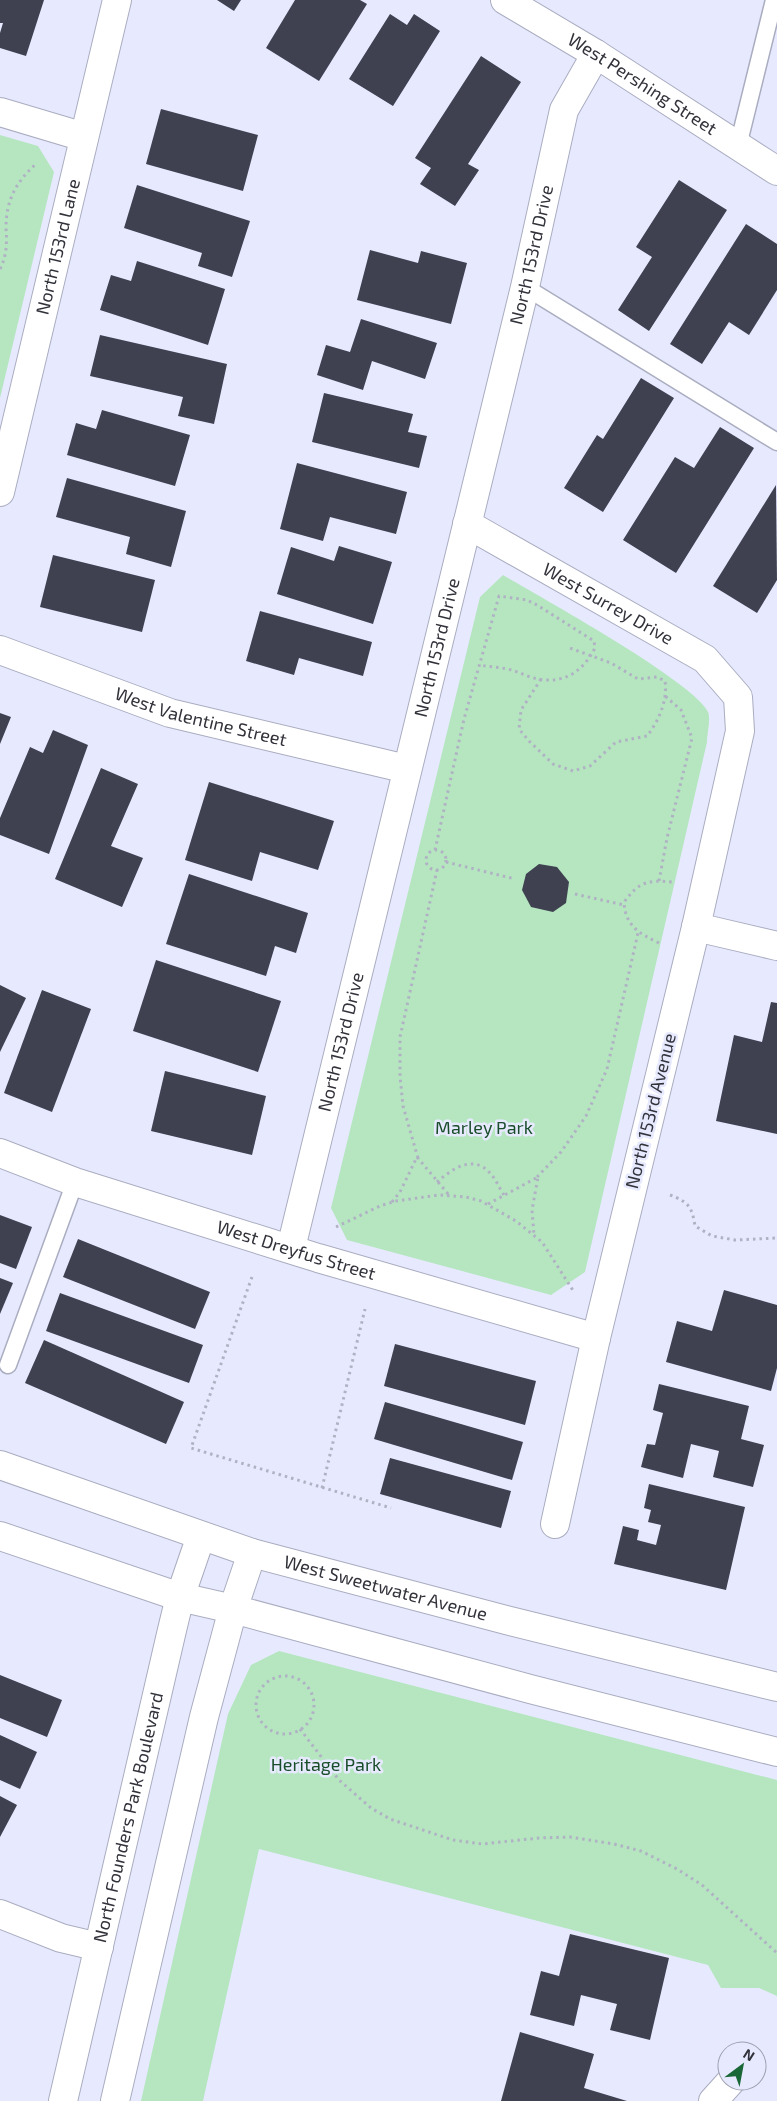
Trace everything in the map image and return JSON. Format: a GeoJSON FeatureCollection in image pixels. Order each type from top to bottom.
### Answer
{"type":"FeatureCollection","features":[{"type":"Feature","properties":{"kind":"street","name":"North 153rd Lane"},"geometry":{"type":"LineString","coordinates":[[0,492],[117,0]]}},
{"type":"Feature","properties":{"kind":"street","name":"West Pershing Street"},"geometry":{"type":"LineString","coordinates":[[505,0],[596,54],[777,171]]}},
{"type":"Feature","properties":{"kind":"street","name":"North 153rd Drive"},"geometry":{"type":"LineString","coordinates":[[291,1248],[525,287],[564,110],[596,54]]}},
{"type":"Feature","properties":{"kind":"street"},"geometry":{"type":"LineString","coordinates":[[0,112],[84,137]]}},
{"type":"Feature","properties":{"kind":"street","name":"West Surrey Drive"},"geometry":{"type":"LineString","coordinates":[[467,524],[705,659],[738,697]]}},
{"type":"Feature","properties":{"kind":"street","name":"West Valentine Street"},"geometry":{"type":"LineString","coordinates":[[0,650],[170,714],[407,769]]}},
{"type":"Feature","properties":{"kind":"street","name":"North 153rd Avenue"},"geometry":{"type":"LineString","coordinates":[[554,1524],[596,1338],[696,927],[740,731],[738,697]]}},
{"type":"Feature","properties":{"kind":"street"},"geometry":{"type":"LineString","coordinates":[[696,927],[777,946]]}},
{"type":"Feature","properties":{"kind":"street","name":"West Dreyfus Street"},"geometry":{"type":"LineString","coordinates":[[0,1153],[75,1182],[596,1338]]}},
{"type":"Feature","properties":{"kind":"street","name":"West Sweetwater Avenue"},"geometry":{"type":"LineString","coordinates":[[0,1465],[252,1553],[777,1687]]}},
{"type":"Feature","properties":{"kind":"street"},"geometry":{"type":"LineString","coordinates":[[0,1536],[180,1597],[233,1609],[530,1689],[777,1752]]}},
{"type":"Feature","properties":{"kind":"street","name":"North Founders Park Boulevard"},"geometry":{"type":"LineString","coordinates":[[63,2101],[180,1597],[201,1536]]}},
{"type":"Feature","properties":{"kind":"street"},"geometry":{"type":"LineString","coordinates":[[115,2101],[204,1716],[233,1609],[252,1553]]}},
{"type":"Feature","properties":{"kind":"street"},"geometry":{"type":"LineString","coordinates":[[0,1914],[61,1938],[99,1946]]}},
{"type":"Feature","properties":{"kind":"street"},"geometry":{"type":"LineString","coordinates":[[713,2101],[722,2091]]}},
{"type":"Feature","properties":{"kind":"lane"},"geometry":{"type":"LineString","coordinates":[[738,146],[774,0]]}},
{"type":"Feature","properties":{"kind":"lane"},"geometry":{"type":"LineString","coordinates":[[525,287],[777,442]]}},
{"type":"Feature","properties":{"kind":"lane"},"geometry":{"type":"LineString","coordinates":[[8,1365],[75,1182]]}},
{"type":"Feature","properties":{"kind":"path"},"geometry":{"type":"LineString","coordinates":[[0,270],[7,248],[7,212],[12,192],[18,182],[36,164]]}},
{"type":"Feature","properties":{"kind":"path"},"geometry":{"type":"LineString","coordinates":[[436,850],[464,719],[499,596],[532,602],[594,641],[595,648],[581,670],[570,677],[557,680],[541,679],[508,669],[480,665]]}},
{"type":"Feature","properties":{"kind":"path"},"geometry":{"type":"LineString","coordinates":[[541,679],[521,710],[520,728],[529,741],[553,764],[572,771],[590,766],[616,742],[647,736],[661,710],[665,696],[665,681],[657,677],[638,679],[611,663],[567,647]]}},
{"type":"Feature","properties":{"kind":"path"},"geometry":{"type":"LineString","coordinates":[[659,881],[667,838],[692,738],[681,710],[665,696]]}},
{"type":"Feature","properties":{"kind":"path"},"geometry":{"type":"LineString","coordinates":[[436,850],[444,854],[446,862],[444,867],[437,870],[429,867],[426,858],[436,850]]}},
{"type":"Feature","properties":{"kind":"path"},"geometry":{"type":"LineString","coordinates":[[446,862],[515,879]]}},
{"type":"Feature","properties":{"kind":"path"},"geometry":{"type":"LineString","coordinates":[[437,870],[400,1037],[400,1076],[403,1106],[418,1158],[449,1196]]}},
{"type":"Feature","properties":{"kind":"path"},"geometry":{"type":"LineString","coordinates":[[664,945],[638,933],[625,916],[624,905],[634,889],[649,881],[679,883]]}},
{"type":"Feature","properties":{"kind":"path"},"geometry":{"type":"LineString","coordinates":[[575,894],[624,905]]}},
{"type":"Feature","properties":{"kind":"path"},"geometry":{"type":"LineString","coordinates":[[487,1205],[537,1177],[561,1152],[595,1099],[607,1069],[638,933]]}},
{"type":"Feature","properties":{"kind":"path"},"geometry":{"type":"LineString","coordinates":[[392,1202],[400,1192],[418,1158]]}},
{"type":"Feature","properties":{"kind":"path"},"geometry":{"type":"LineString","coordinates":[[438,1182],[459,1166],[475,1165],[490,1172],[504,1195]]}},
{"type":"Feature","properties":{"kind":"path"},"geometry":{"type":"LineString","coordinates":[[534,1236],[532,1210],[537,1177]]}},
{"type":"Feature","properties":{"kind":"path"},"geometry":{"type":"LineString","coordinates":[[336,1227],[392,1202],[439,1195],[466,1197],[487,1205],[516,1222],[542,1242],[574,1292]]}},
{"type":"Feature","properties":{"kind":"path"},"geometry":{"type":"LineString","coordinates":[[670,1195],[685,1201],[694,1213],[695,1226],[712,1236],[735,1240],[777,1238]]}},
{"type":"Feature","properties":{"kind":"path"},"geometry":{"type":"LineString","coordinates":[[252,1277],[191,1448],[390,1508]]}},
{"type":"Feature","properties":{"kind":"path"},"geometry":{"type":"LineString","coordinates":[[322,1488],[365,1309]]}},
{"type":"Feature","properties":{"kind":"path"},"geometry":{"type":"LineString","coordinates":[[292,1677],[307,1687],[312,1695],[313,1713],[309,1721],[300,1729],[294,1733],[284,1734],[266,1727],[260,1719],[256,1710],[258,1696],[266,1684],[273,1679],[292,1677]]}},
{"type":"Feature","properties":{"kind":"path"},"geometry":{"type":"LineString","coordinates":[[300,1729],[339,1780],[371,1808],[390,1819],[453,1840],[482,1844],[570,1837],[614,1844],[641,1851],[677,1869],[702,1885],[777,1953]]}},
{"type":"Feature","properties":{"kind":"green space"},"geometry":{"type":"Polygon","coordinates":[[[0,135],[38,146],[54,172],[0,398],[0,135]]]}},
{"type":"Feature","properties":{"kind":"green space","name":"Marley Park"},"geometry":{"type":"Polygon","coordinates":[[[503,575],[614,640],[676,681],[697,699],[708,712],[709,718],[707,742],[585,1272],[551,1295],[347,1240],[331,1208],[480,597],[503,575]]]}},
{"type":"Feature","properties":{"kind":"green space","name":"Heritage Park"},"geometry":{"type":"Polygon","coordinates":[[[279,1651],[777,1780],[777,1996],[759,1988],[721,1988],[708,1965],[259,1849],[203,2101],[141,2101],[228,1714],[251,1665],[279,1651]]]}},
{"type":"Feature","properties":{"kind":"building"},"geometry":{"type":"Polygon","coordinates":[[[0,0],[44,0],[26,56],[0,48],[0,33],[3,23],[0,23],[0,0]]]}},
{"type":"Feature","properties":{"kind":"building"},"geometry":{"type":"Polygon","coordinates":[[[217,0],[241,0],[234,11],[217,0]]]}},
{"type":"Feature","properties":{"kind":"building"},"geometry":{"type":"Polygon","coordinates":[[[295,0],[360,0],[367,4],[319,81],[266,48],[295,0]]]}},
{"type":"Feature","properties":{"kind":"building"},"geometry":{"type":"Polygon","coordinates":[[[390,14],[407,25],[414,14],[440,31],[393,106],[349,79],[390,14]]]}},
{"type":"Feature","properties":{"kind":"building"},"geometry":{"type":"Polygon","coordinates":[[[481,56],[521,82],[468,164],[479,170],[455,206],[420,184],[431,168],[415,158],[481,56]]]}},
{"type":"Feature","properties":{"kind":"building"},"geometry":{"type":"Polygon","coordinates":[[[161,109],[258,135],[243,191],[146,164],[161,109]]]}},
{"type":"Feature","properties":{"kind":"building"},"geometry":{"type":"Polygon","coordinates":[[[679,180],[727,210],[649,331],[618,310],[652,257],[636,247],[679,180]]]}},
{"type":"Feature","properties":{"kind":"building"},"geometry":{"type":"Polygon","coordinates":[[[137,185],[250,221],[232,277],[198,266],[202,253],[124,228],[137,185]]]}},
{"type":"Feature","properties":{"kind":"building"},"geometry":{"type":"Polygon","coordinates":[[[746,224],[777,244],[777,290],[749,335],[729,322],[702,364],[670,344],[746,224]]]}},
{"type":"Feature","properties":{"kind":"building"},"geometry":{"type":"Polygon","coordinates":[[[370,250],[418,263],[421,251],[467,263],[451,324],[357,300],[370,250]]]}},
{"type":"Feature","properties":{"kind":"building"},"geometry":{"type":"Polygon","coordinates":[[[137,261],[225,289],[208,345],[100,310],[111,275],[131,281],[137,261]]]}},
{"type":"Feature","properties":{"kind":"building"},"geometry":{"type":"Polygon","coordinates":[[[361,319],[437,343],[425,379],[372,361],[363,390],[317,375],[326,345],[350,352],[361,319]]]}},
{"type":"Feature","properties":{"kind":"building"},"geometry":{"type":"Polygon","coordinates":[[[100,335],[227,364],[214,424],[178,416],[183,397],[90,376],[100,335]]]}},
{"type":"Feature","properties":{"kind":"building"},"geometry":{"type":"Polygon","coordinates":[[[641,378],[674,398],[603,512],[564,488],[597,435],[603,439],[641,378]]]}},
{"type":"Feature","properties":{"kind":"building"},"geometry":{"type":"Polygon","coordinates":[[[324,393],[413,414],[408,432],[427,436],[419,468],[312,442],[324,393]]]}},
{"type":"Feature","properties":{"kind":"building"},"geometry":{"type":"Polygon","coordinates":[[[102,410],[190,435],[175,486],[67,455],[76,423],[96,429],[102,410]]]}},
{"type":"Feature","properties":{"kind":"building"},"geometry":{"type":"Polygon","coordinates":[[[720,427],[754,448],[676,573],[623,540],[675,457],[694,468],[720,427]]]}},
{"type":"Feature","properties":{"kind":"building"},"geometry":{"type":"Polygon","coordinates":[[[297,463],[407,492],[396,534],[330,517],[323,541],[280,529],[297,463]]]}},
{"type":"Feature","properties":{"kind":"building"},"geometry":{"type":"Polygon","coordinates":[[[67,478],[186,511],[171,567],[126,554],[130,537],[56,517],[67,478]]]}},
{"type":"Feature","properties":{"kind":"building"},"geometry":{"type":"Polygon","coordinates":[[[776,485],[777,580],[757,613],[713,586],[776,485]]]}},
{"type":"Feature","properties":{"kind":"building"},"geometry":{"type":"Polygon","coordinates":[[[339,546],[392,562],[373,624],[277,594],[291,547],[334,561],[339,546]]]}},
{"type":"Feature","properties":{"kind":"building"},"geometry":{"type":"Polygon","coordinates":[[[53,555],[155,580],[142,632],[40,607],[53,555]]]}},
{"type":"Feature","properties":{"kind":"building"},"geometry":{"type":"Polygon","coordinates":[[[260,611],[372,642],[363,676],[299,658],[294,675],[246,661],[260,611]]]}},
{"type":"Feature","properties":{"kind":"building"},"geometry":{"type":"Polygon","coordinates":[[[0,713],[11,717],[0,744],[0,713]]]}},
{"type":"Feature","properties":{"kind":"building"},"geometry":{"type":"Polygon","coordinates":[[[53,730],[88,745],[49,854],[0,835],[0,818],[30,747],[43,753],[53,730]]]}},
{"type":"Feature","properties":{"kind":"building"},"geometry":{"type":"Polygon","coordinates":[[[101,768],[138,784],[111,846],[143,858],[122,907],[55,879],[101,768]]]}},
{"type":"Feature","properties":{"kind":"building"},"geometry":{"type":"Polygon","coordinates":[[[209,782],[334,821],[318,870],[260,852],[252,881],[185,860],[209,782]]]}},
{"type":"Feature","properties":{"kind":"building"},"geometry":{"type":"Polygon","coordinates":[[[539,864],[557,867],[569,882],[566,903],[553,912],[531,907],[522,890],[526,874],[539,864]]]}},
{"type":"Feature","properties":{"kind":"building"},"geometry":{"type":"Polygon","coordinates":[[[189,874],[308,913],[296,953],[275,946],[266,976],[166,944],[189,874]]]}},
{"type":"Feature","properties":{"kind":"building"},"geometry":{"type":"Polygon","coordinates":[[[156,960],[281,1001],[258,1072],[133,1031],[156,960]]]}},
{"type":"Feature","properties":{"kind":"building"},"geometry":{"type":"Polygon","coordinates":[[[0,985],[26,998],[0,1052],[0,985]]]}},
{"type":"Feature","properties":{"kind":"building"},"geometry":{"type":"Polygon","coordinates":[[[42,990],[91,1009],[52,1112],[4,1093],[42,990]]]}},
{"type":"Feature","properties":{"kind":"building"},"geometry":{"type":"Polygon","coordinates":[[[771,1002],[777,1003],[777,1134],[716,1121],[734,1035],[762,1042],[771,1002]]]}},
{"type":"Feature","properties":{"kind":"building"},"geometry":{"type":"Polygon","coordinates":[[[165,1071],[266,1096],[252,1155],[151,1131],[165,1071]]]}},
{"type":"Feature","properties":{"kind":"building"},"geometry":{"type":"Polygon","coordinates":[[[0,1215],[32,1227],[16,1269],[0,1263],[0,1215]]]}},
{"type":"Feature","properties":{"kind":"building"},"geometry":{"type":"Polygon","coordinates":[[[78,1239],[210,1292],[195,1329],[63,1277],[78,1239]]]}},
{"type":"Feature","properties":{"kind":"building"},"geometry":{"type":"Polygon","coordinates":[[[0,1278],[13,1283],[0,1314],[0,1278]]]}},
{"type":"Feature","properties":{"kind":"building"},"geometry":{"type":"Polygon","coordinates":[[[724,1290],[777,1305],[777,1368],[771,1391],[666,1362],[677,1321],[712,1331],[724,1290]]]}},
{"type":"Feature","properties":{"kind":"building"},"geometry":{"type":"Polygon","coordinates":[[[60,1293],[203,1345],[189,1383],[46,1331],[60,1293]]]}},
{"type":"Feature","properties":{"kind":"building"},"geometry":{"type":"Polygon","coordinates":[[[44,1340],[184,1402],[166,1444],[25,1383],[44,1340]]]}},
{"type":"Feature","properties":{"kind":"building"},"geometry":{"type":"Polygon","coordinates":[[[395,1344],[536,1381],[525,1425],[384,1386],[395,1344]]]}},
{"type":"Feature","properties":{"kind":"building"},"geometry":{"type":"Polygon","coordinates":[[[659,1384],[749,1406],[741,1439],[764,1445],[753,1487],[713,1477],[719,1451],[691,1444],[683,1478],[641,1467],[647,1444],[655,1445],[663,1413],[653,1410],[659,1384]]]}},
{"type":"Feature","properties":{"kind":"building"},"geometry":{"type":"Polygon","coordinates":[[[385,1402],[523,1442],[512,1480],[374,1439],[385,1402]]]}},
{"type":"Feature","properties":{"kind":"building"},"geometry":{"type":"Polygon","coordinates":[[[390,1458],[511,1491],[501,1528],[380,1494],[390,1458]]]}},
{"type":"Feature","properties":{"kind":"building"},"geometry":{"type":"Polygon","coordinates":[[[649,1484],[745,1507],[726,1590],[614,1564],[623,1526],[639,1530],[637,1540],[656,1545],[661,1525],[648,1522],[651,1510],[644,1508],[649,1484]]]}},
{"type":"Feature","properties":{"kind":"building"},"geometry":{"type":"Polygon","coordinates":[[[0,1675],[62,1700],[47,1737],[0,1718],[0,1675]]]}},
{"type":"Feature","properties":{"kind":"building"},"geometry":{"type":"Polygon","coordinates":[[[0,1735],[37,1752],[20,1789],[0,1780],[0,1735]]]}},
{"type":"Feature","properties":{"kind":"building"},"geometry":{"type":"Polygon","coordinates":[[[0,1796],[17,1805],[0,1837],[0,1796]]]}},
{"type":"Feature","properties":{"kind":"building"},"geometry":{"type":"Polygon","coordinates":[[[570,1934],[669,1958],[650,2040],[610,2030],[617,2004],[581,1995],[574,2026],[530,2015],[541,1971],[559,1976],[570,1934]]]}},
{"type":"Feature","properties":{"kind":"building"},"geometry":{"type":"Polygon","coordinates":[[[520,2032],[594,2054],[584,2088],[627,2101],[501,2101],[520,2032]]]}}]}
